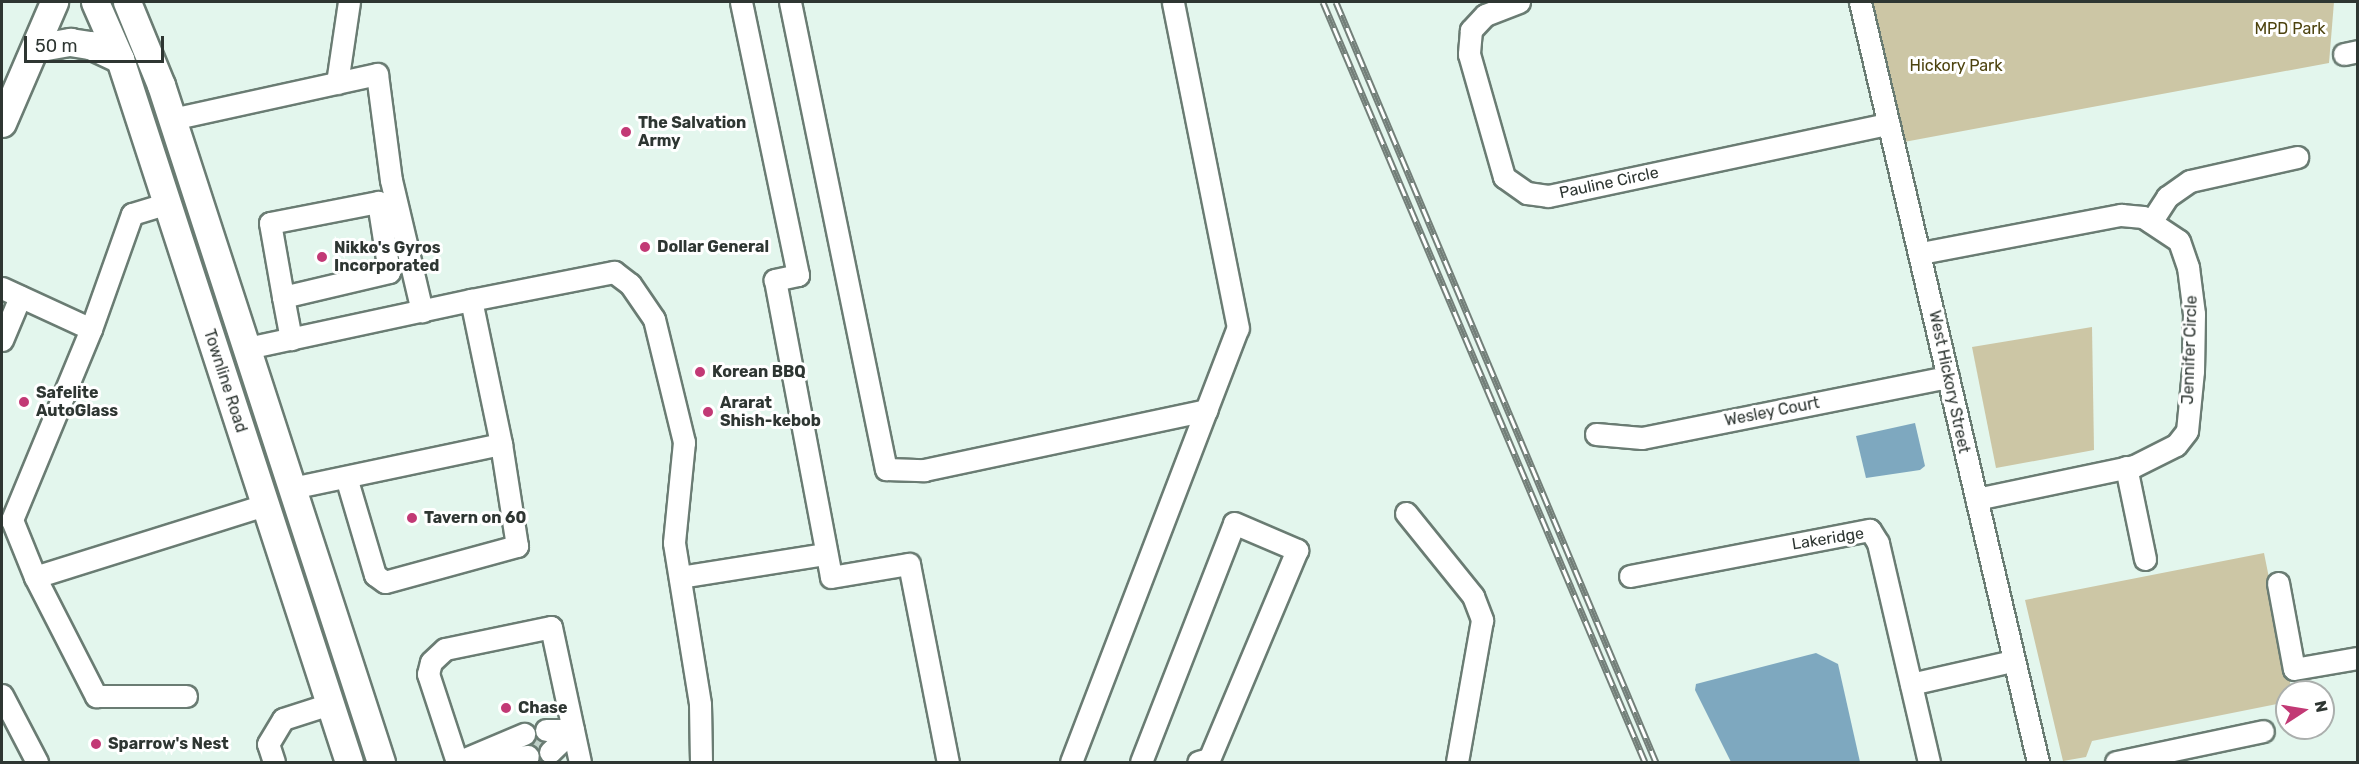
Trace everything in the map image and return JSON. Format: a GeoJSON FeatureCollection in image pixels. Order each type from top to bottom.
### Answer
{"type":"FeatureCollection","features":[{"type":"Feature","properties":{"kind":"main road"},"geometry":{"type":"LineString","coordinates":[[2,123],[54,2]]}},
{"type":"Feature","properties":{"kind":"main road","name":"Townline Road"},"geometry":{"type":"LineString","coordinates":[[95,2],[120,59],[349,762]]}},
{"type":"Feature","properties":{"kind":"main road","name":"Townline Road"},"geometry":{"type":"LineString","coordinates":[[127,2],[172,119],[381,762]]}},
{"type":"Feature","properties":{"kind":"main road"},"geometry":{"type":"LineString","coordinates":[[35,48],[69,42],[90,45],[120,59]]}},
{"type":"Feature","properties":{"kind":"street"},"geometry":{"type":"LineString","coordinates":[[337,83],[349,2]]}},
{"type":"Feature","properties":{"kind":"street"},"geometry":{"type":"LineString","coordinates":[[741,2],[798,275],[776,280],[831,577],[909,564],[948,762]]}},
{"type":"Feature","properties":{"kind":"street"},"geometry":{"type":"LineString","coordinates":[[790,2],[886,469],[924,470],[1207,410]]}},
{"type":"Feature","properties":{"kind":"street"},"geometry":{"type":"LineString","coordinates":[[1071,762],[1238,328],[1173,2]]}},
{"type":"Feature","properties":{"kind":"street","name":"Pauline Circle"},"geometry":{"type":"LineString","coordinates":[[1519,2],[1485,15],[1471,30],[1469,54],[1504,177],[1527,193],[1548,196],[1888,124]]}},
{"type":"Feature","properties":{"kind":"street","name":"West Hickory Street"},"geometry":{"type":"LineString","coordinates":[[1860,2],[1921,253],[2012,661],[2038,762]]}},
{"type":"Feature","properties":{"kind":"street"},"geometry":{"type":"LineString","coordinates":[[172,119],[377,74],[391,180],[422,311]]}},
{"type":"Feature","properties":{"kind":"street"},"geometry":{"type":"LineString","coordinates":[[2151,222],[2167,196],[2190,181],[2297,157]]}},
{"type":"Feature","properties":{"kind":"street"},"geometry":{"type":"LineString","coordinates":[[291,339],[270,223],[378,202],[389,272]]}},
{"type":"Feature","properties":{"kind":"street"},"geometry":{"type":"LineString","coordinates":[[167,203],[132,214],[91,329],[12,520],[35,577],[96,696],[186,696]]}},
{"type":"Feature","properties":{"kind":"street","name":"Jennifer Circle"},"geometry":{"type":"LineString","coordinates":[[1921,253],[2121,215],[2143,217],[2179,241],[2188,267],[2194,314],[2193,371],[2187,431],[2176,445],[2126,467],[1976,499]]}},
{"type":"Feature","properties":{"kind":"street"},"geometry":{"type":"LineString","coordinates":[[283,297],[389,272],[415,281]]}},
{"type":"Feature","properties":{"kind":"street"},"geometry":{"type":"LineString","coordinates":[[248,348],[614,272],[630,284],[654,319],[684,442],[674,524],[700,704],[701,762]]}},
{"type":"Feature","properties":{"kind":"street"},"geometry":{"type":"LineString","coordinates":[[2,340],[11,293],[91,329]]}},
{"type":"Feature","properties":{"kind":"street"},"geometry":{"type":"LineString","coordinates":[[346,477],[375,575],[385,582],[517,546],[501,444],[471,300]]}},
{"type":"Feature","properties":{"kind":"street","name":"Wesley Court"},"geometry":{"type":"LineString","coordinates":[[1596,434],[1642,438],[1948,377]]}},
{"type":"Feature","properties":{"kind":"street"},"geometry":{"type":"LineString","coordinates":[[292,488],[501,444]]}},
{"type":"Feature","properties":{"kind":"street"},"geometry":{"type":"LineString","coordinates":[[2126,467],[2145,559]]}},
{"type":"Feature","properties":{"kind":"street"},"geometry":{"type":"LineString","coordinates":[[35,577],[265,505]]}},
{"type":"Feature","properties":{"kind":"street"},"geometry":{"type":"LineString","coordinates":[[1406,513],[1473,596],[1482,620],[1457,762]]}},
{"type":"Feature","properties":{"kind":"street"},"geometry":{"type":"LineString","coordinates":[[1141,762],[1234,523],[1297,550],[1209,759],[1198,762]]}},
{"type":"Feature","properties":{"kind":"street","name":"Lakeridge"},"geometry":{"type":"LineString","coordinates":[[1630,576],[1870,530],[1878,543],[1929,762]]}},
{"type":"Feature","properties":{"kind":"street"},"geometry":{"type":"LineString","coordinates":[[680,577],[826,554]]}},
{"type":"Feature","properties":{"kind":"street"},"geometry":{"type":"LineString","coordinates":[[2278,583],[2294,669],[2358,658]]}},
{"type":"Feature","properties":{"kind":"street"},"geometry":{"type":"LineString","coordinates":[[526,745],[459,762],[428,674],[431,662],[445,649],[551,627],[580,762]]}},
{"type":"Feature","properties":{"kind":"street"},"geometry":{"type":"LineString","coordinates":[[1911,684],[2012,661]]}},
{"type":"Feature","properties":{"kind":"street"},"geometry":{"type":"LineString","coordinates":[[2,695],[37,762]]}},
{"type":"Feature","properties":{"kind":"street"},"geometry":{"type":"LineString","coordinates":[[274,762],[268,744],[284,719],[330,704]]}},
{"type":"Feature","properties":{"kind":"street"},"geometry":{"type":"LineString","coordinates":[[548,741],[573,730]]}},
{"type":"Feature","properties":{"kind":"street"},"geometry":{"type":"LineString","coordinates":[[2125,762],[2263,731]]}},
{"type":"Feature","properties":{"kind":"green space","name":"Hickory Park"},"geometry":{"type":"Polygon","coordinates":[[[1872,2],[2334,2],[2329,63],[1904,142],[1872,2]]]}},
{"type":"Feature","properties":{"kind":"green space"},"geometry":{"type":"Polygon","coordinates":[[[2092,327],[2094,450],[1996,468],[1972,347],[2092,327]]]}},
{"type":"Feature","properties":{"kind":"green space"},"geometry":{"type":"Polygon","coordinates":[[[2264,553],[2290,680],[2275,680],[2275,704],[2092,741],[2086,757],[2063,761],[2025,600],[2264,553]]]}},
{"type":"Feature","properties":{"kind":"water"},"geometry":{"type":"Polygon","coordinates":[[[1915,423],[1925,466],[1920,470],[1866,478],[1856,436],[1915,423]]]}},
{"type":"Feature","properties":{"kind":"water"},"geometry":{"type":"Polygon","coordinates":[[[1816,653],[1838,664],[1860,762],[1731,762],[1695,690],[1696,684],[1816,653]]]}},
{"type":"Feature","properties":{"kind":"tunnel"},"geometry":{"type":"LineString","coordinates":[[526,746],[548,741]]}},
{"type":"Feature","properties":{"kind":"railway"},"geometry":{"type":"LineString","coordinates":[[1323,2],[1645,762]]}},
{"type":"Feature","properties":{"kind":"railway"},"geometry":{"type":"LineString","coordinates":[[1336,2],[1656,762]]}},
{"type":"Feature","properties":{"kind":"place","name":"The Salvation Army"},"geometry":{"type":"Point","coordinates":[626,132]}},
{"type":"Feature","properties":{"kind":"place","name":"Dollar General"},"geometry":{"type":"Point","coordinates":[645,247]}},
{"type":"Feature","properties":{"kind":"place","name":"Nikko's Gyros Incorporated"},"geometry":{"type":"Point","coordinates":[322,257]}},
{"type":"Feature","properties":{"kind":"place","name":"Korean BBQ"},"geometry":{"type":"Point","coordinates":[700,372]}},
{"type":"Feature","properties":{"kind":"place","name":"Safelite AutoGlass"},"geometry":{"type":"Point","coordinates":[24,402]}},
{"type":"Feature","properties":{"kind":"place","name":"Ararat Shish-kebob"},"geometry":{"type":"Point","coordinates":[708,412]}},
{"type":"Feature","properties":{"kind":"place","name":"Tavern on 60"},"geometry":{"type":"Point","coordinates":[412,518]}},
{"type":"Feature","properties":{"kind":"place","name":"Chase"},"geometry":{"type":"Point","coordinates":[506,708]}},
{"type":"Feature","properties":{"kind":"place","name":"Sparrow's Nest"},"geometry":{"type":"Point","coordinates":[96,744]}},
{"type":"Feature","properties":{"kind":"park label","name":"MPD Park"},"geometry":{"type":"Point","coordinates":[2290,29]}}]}
